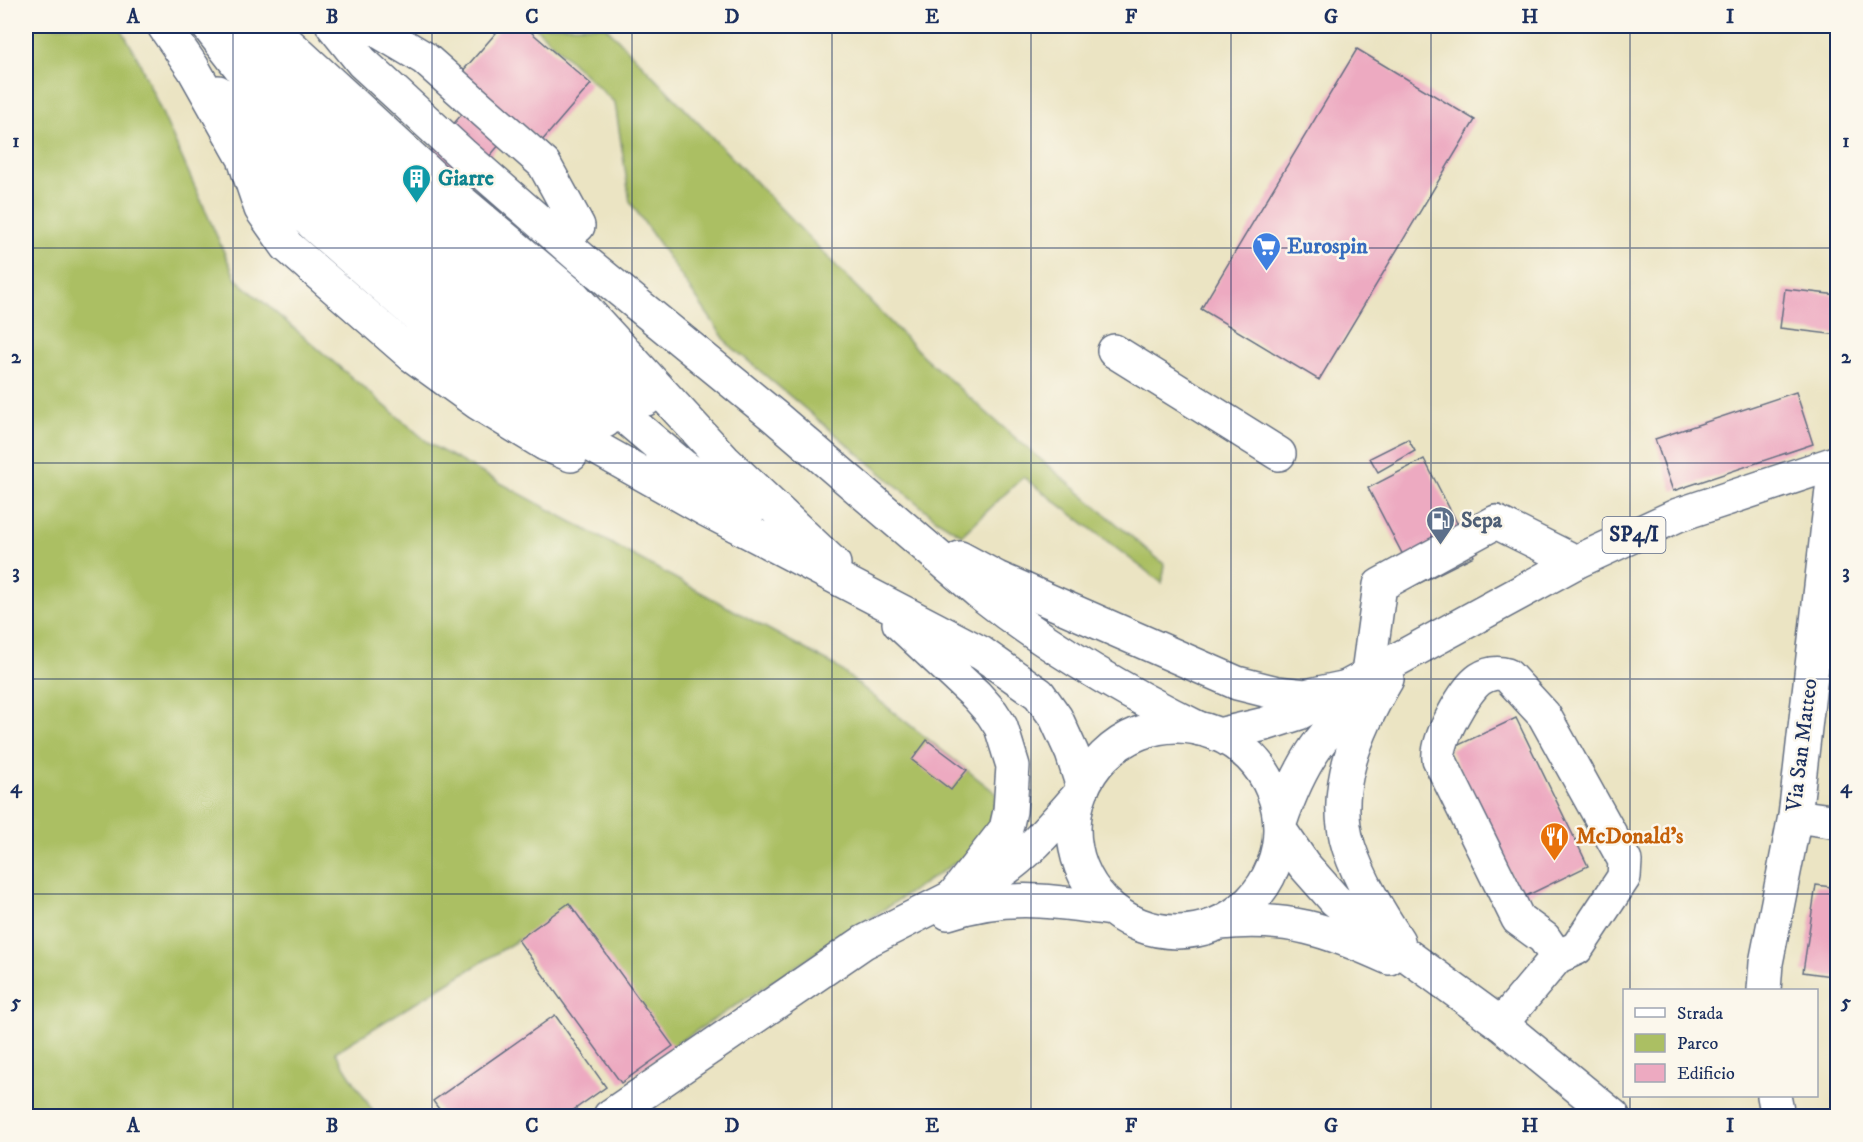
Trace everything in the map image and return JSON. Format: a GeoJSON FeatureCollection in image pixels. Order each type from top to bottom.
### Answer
{"type":"FeatureCollection","features":[{"type":"Feature","properties":{"kind":"main road"},"geometry":{"type":"LineString","coordinates":[[164,26],[193,68],[242,155],[371,277],[454,348],[554,424],[705,509],[981,653],[1039,694],[1056,718],[1072,753],[1082,790],[1074,820],[1074,835],[1080,863],[1092,888],[1112,909],[1133,922],[1158,930],[1196,931],[1220,923],[1259,920],[1294,924],[1357,943],[1446,984]]}},
{"type":"Feature","properties":{"kind":"main road"},"geometry":{"type":"LineString","coordinates":[[208,26],[260,93],[496,308],[684,467]]}},
{"type":"Feature","properties":{"kind":"main road"},"geometry":{"type":"LineString","coordinates":[[230,26],[432,206],[603,365],[724,460]]}},
{"type":"Feature","properties":{"kind":"main road"},"geometry":{"type":"LineString","coordinates":[[244,26],[286,74]]}},
{"type":"Feature","properties":{"kind":"main road"},"geometry":{"type":"LineString","coordinates":[[269,26],[437,181],[573,296],[724,460],[976,695],[992,713],[1010,749],[1013,766],[1010,811],[1006,829],[955,894]]}},
{"type":"Feature","properties":{"kind":"main road"},"geometry":{"type":"LineString","coordinates":[[333,26],[362,62],[462,154],[582,259],[1013,619],[1147,703],[1242,750],[1261,771],[1274,795],[1280,827],[1304,865],[1335,900],[1409,958],[1501,1024],[1613,1116]]}},
{"type":"Feature","properties":{"kind":"main road"},"geometry":{"type":"LineString","coordinates":[[350,26],[404,70],[578,226],[678,338]]}},
{"type":"Feature","properties":{"kind":"main road"},"geometry":{"type":"LineString","coordinates":[[370,26],[424,58],[543,164],[578,226]]}},
{"type":"Feature","properties":{"kind":"main road"},"geometry":{"type":"LineString","coordinates":[[193,68],[328,197],[553,390],[684,467],[861,589]]}},
{"type":"Feature","properties":{"kind":"main road"},"geometry":{"type":"LineString","coordinates":[[1114,351],[1279,454]]}},
{"type":"Feature","properties":{"kind":"main road","name":"SP4/I"},"geometry":{"type":"LineString","coordinates":[[1366,680],[1576,562],[1678,515],[1836,462]]}},
{"type":"Feature","properties":{"kind":"main road","name":"Via San Matteo"},"geometry":{"type":"LineString","coordinates":[[1764,989],[1766,963],[1795,816],[1836,462]]}},
{"type":"Feature","properties":{"kind":"main road"},"geometry":{"type":"LineString","coordinates":[[1409,958],[1389,927],[1357,868],[1348,846],[1344,814],[1346,781],[1357,736],[1380,585],[1496,522],[1576,562]]}},
{"type":"Feature","properties":{"kind":"main road"},"geometry":{"type":"LineString","coordinates":[[905,528],[997,578],[1237,683],[1277,693],[1305,696],[1366,680]]}},
{"type":"Feature","properties":{"kind":"main road"},"geometry":{"type":"LineString","coordinates":[[1501,1024],[1567,952],[1624,877],[1625,861],[1544,715],[1507,675],[1499,672],[1491,673],[1481,678],[1466,693],[1442,739],[1438,752],[1439,759],[1518,919],[1567,952]]}},
{"type":"Feature","properties":{"kind":"main road"},"geometry":{"type":"LineString","coordinates":[[610,1116],[864,942],[998,874],[1019,860],[1036,844],[1082,790],[1098,763],[1107,753],[1131,737],[1172,726],[1209,732],[1283,719],[1366,680]]}},
{"type":"Feature","properties":{"kind":"main road"},"geometry":{"type":"LineString","coordinates":[[1220,923],[1245,907],[1264,885],[1276,858],[1280,827],[1300,771],[1366,680]]}},
{"type":"Feature","properties":{"kind":"main road"},"geometry":{"type":"LineString","coordinates":[[1795,816],[1838,822]]}},
{"type":"Feature","properties":{"kind":"main road"},"geometry":{"type":"LineString","coordinates":[[864,942],[969,906],[1038,899],[1112,909]]}},
{"type":"Feature","properties":{"kind":"main road"},"geometry":{"type":"LineString","coordinates":[[1774,1097],[1778,1116]]}},
{"type":"Feature","properties":{"kind":"green space"},"geometry":{"type":"Polygon","coordinates":[[[26,26],[120,26],[138,59],[236,279],[431,445],[834,665],[997,794],[990,826],[966,856],[673,1046],[518,940],[335,1052],[376,1116],[26,1116],[26,26]]]}},
{"type":"Feature","properties":{"kind":"green space"},"geometry":{"type":"Polygon","coordinates":[[[534,26],[605,26],[923,356],[1165,565],[1162,583],[1023,477],[962,535],[936,519],[728,344],[630,202],[615,103],[534,26]]]}},
{"type":"Feature","properties":{"kind":"building","name":"Giarre"},"geometry":{"type":"Polygon","coordinates":[[[502,26],[524,26],[591,84],[541,142],[519,122],[352,316],[315,284],[482,91],[461,73],[502,26]]]}},
{"type":"Feature","properties":{"kind":"building"},"geometry":{"type":"Polygon","coordinates":[[[1357,49],[1475,120],[1319,380],[1201,309],[1357,49]]]}},
{"type":"Feature","properties":{"kind":"building"},"geometry":{"type":"Polygon","coordinates":[[[1785,289],[1838,295],[1838,335],[1780,328],[1785,289]]]}},
{"type":"Feature","properties":{"kind":"building"},"geometry":{"type":"Polygon","coordinates":[[[1796,392],[1813,444],[1673,491],[1655,439],[1796,392]]]}},
{"type":"Feature","properties":{"kind":"building"},"geometry":{"type":"Polygon","coordinates":[[[1408,439],[1415,451],[1378,472],[1370,458],[1408,439]]]}},
{"type":"Feature","properties":{"kind":"building"},"geometry":{"type":"Polygon","coordinates":[[[1424,459],[1474,556],[1418,584],[1368,488],[1424,459]]]}},
{"type":"Feature","properties":{"kind":"building"},"geometry":{"type":"Polygon","coordinates":[[[1516,718],[1588,866],[1522,898],[1450,749],[1516,718]]]}},
{"type":"Feature","properties":{"kind":"building"},"geometry":{"type":"Polygon","coordinates":[[[927,740],[967,770],[951,790],[912,760],[927,740]]]}},
{"type":"Feature","properties":{"kind":"building"},"geometry":{"type":"Polygon","coordinates":[[[1816,885],[1838,888],[1838,977],[1803,972],[1816,885]]]}},
{"type":"Feature","properties":{"kind":"building"},"geometry":{"type":"Polygon","coordinates":[[[569,903],[673,1046],[621,1083],[518,940],[569,903]]]}},
{"type":"Feature","properties":{"kind":"building"},"geometry":{"type":"Polygon","coordinates":[[[555,1015],[606,1087],[565,1116],[444,1116],[433,1101],[555,1015]]]}},
{"type":"Feature","properties":{"kind":"place","name":"Giarre"},"geometry":{"type":"Point","coordinates":[417,204]}},
{"type":"Feature","properties":{"kind":"place","name":"Eurospin"},"geometry":{"type":"Point","coordinates":[1266,272]}},
{"type":"Feature","properties":{"kind":"place","name":"Sepa"},"geometry":{"type":"Point","coordinates":[1440,546]}},
{"type":"Feature","properties":{"kind":"place","name":"McDonald's"},"geometry":{"type":"Point","coordinates":[1555,862]}}]}
